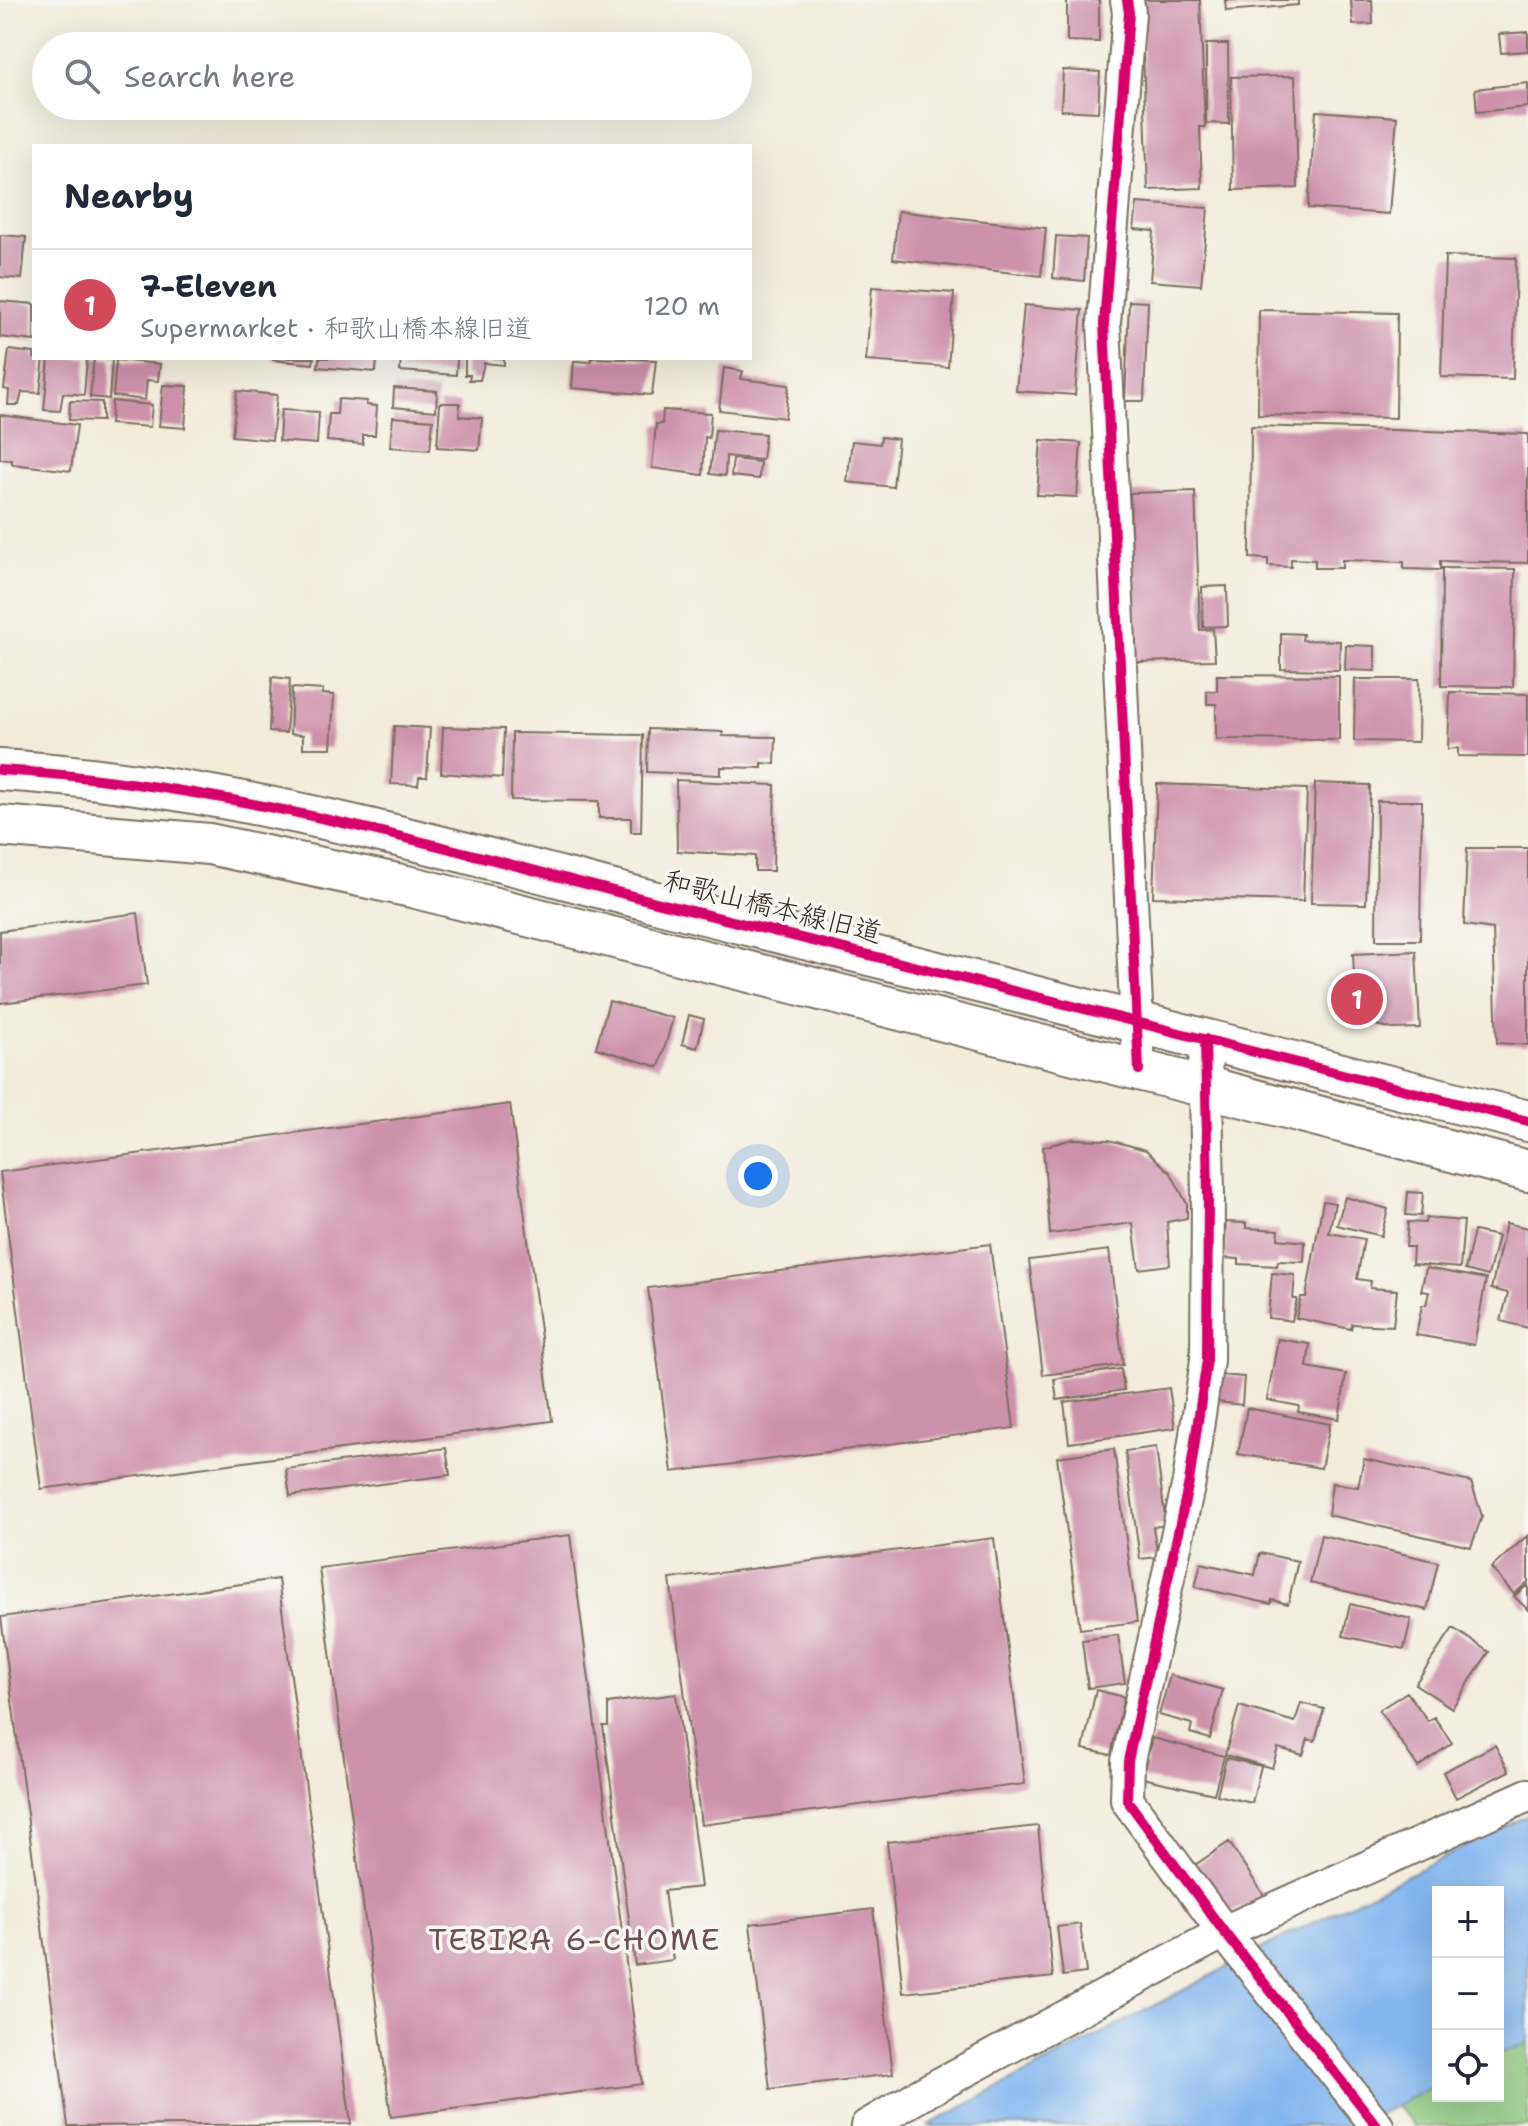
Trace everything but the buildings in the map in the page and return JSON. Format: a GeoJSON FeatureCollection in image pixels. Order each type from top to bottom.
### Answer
{"type":"FeatureCollection","features":[{"type":"Feature","properties":{"kind":"street"},"geometry":{"type":"LineString","coordinates":[[1127,0],[1129,13],[1104,323],[1139,1070]]}},
{"type":"Feature","properties":{"kind":"street","name":"和歌山橋本線旧道"},"geometry":{"type":"LineString","coordinates":[[0,770],[75,774],[216,795],[441,848],[1528,1121]]}},
{"type":"Feature","properties":{"kind":"street"},"geometry":{"type":"LineString","coordinates":[[0,826],[209,844],[401,885],[1528,1171]]}},
{"type":"Feature","properties":{"kind":"street"},"geometry":{"type":"LineString","coordinates":[[1205,1039],[1207,1360],[1189,1482],[1128,1761],[1127,1800],[1224,1932],[1377,2126]]}},
{"type":"Feature","properties":{"kind":"street"},"geometry":{"type":"LineString","coordinates":[[867,2126],[1224,1932],[1528,1795]]}},
{"type":"Feature","properties":{"kind":"green space"},"geometry":{"type":"Polygon","coordinates":[[[1528,2043],[1528,2126],[1415,2126],[1395,2105],[1432,2087],[1432,2102],[1504,2102],[1504,2052],[1528,2043]]]}},
{"type":"Feature","properties":{"kind":"water"},"geometry":{"type":"Polygon","coordinates":[[[1528,1815],[1528,2043],[1504,2052],[1504,1886],[1432,1886],[1432,2087],[1356,2126],[927,2126],[1280,1939],[1528,1815]]]}},
{"type":"Feature","properties":{"kind":"cycle path"},"geometry":{"type":"LineString","coordinates":[[1127,0],[1129,13],[1104,323],[1139,1070]]}},
{"type":"Feature","properties":{"kind":"cycle path"},"geometry":{"type":"LineString","coordinates":[[0,770],[166,788],[331,820],[1528,1121]]}},
{"type":"Feature","properties":{"kind":"cycle path"},"geometry":{"type":"LineString","coordinates":[[1205,1039],[1207,1360],[1189,1482],[1128,1761],[1127,1800],[1224,1932],[1377,2126]]}},
{"type":"Feature","properties":{"kind":"place","name":"7-Eleven"},"geometry":{"type":"Point","coordinates":[1357,999]}},
{"type":"Feature","properties":{"kind":"district","name":"TEBIRA 6-CHOME"},"geometry":{"type":"Point","coordinates":[575,1940]}}]}
